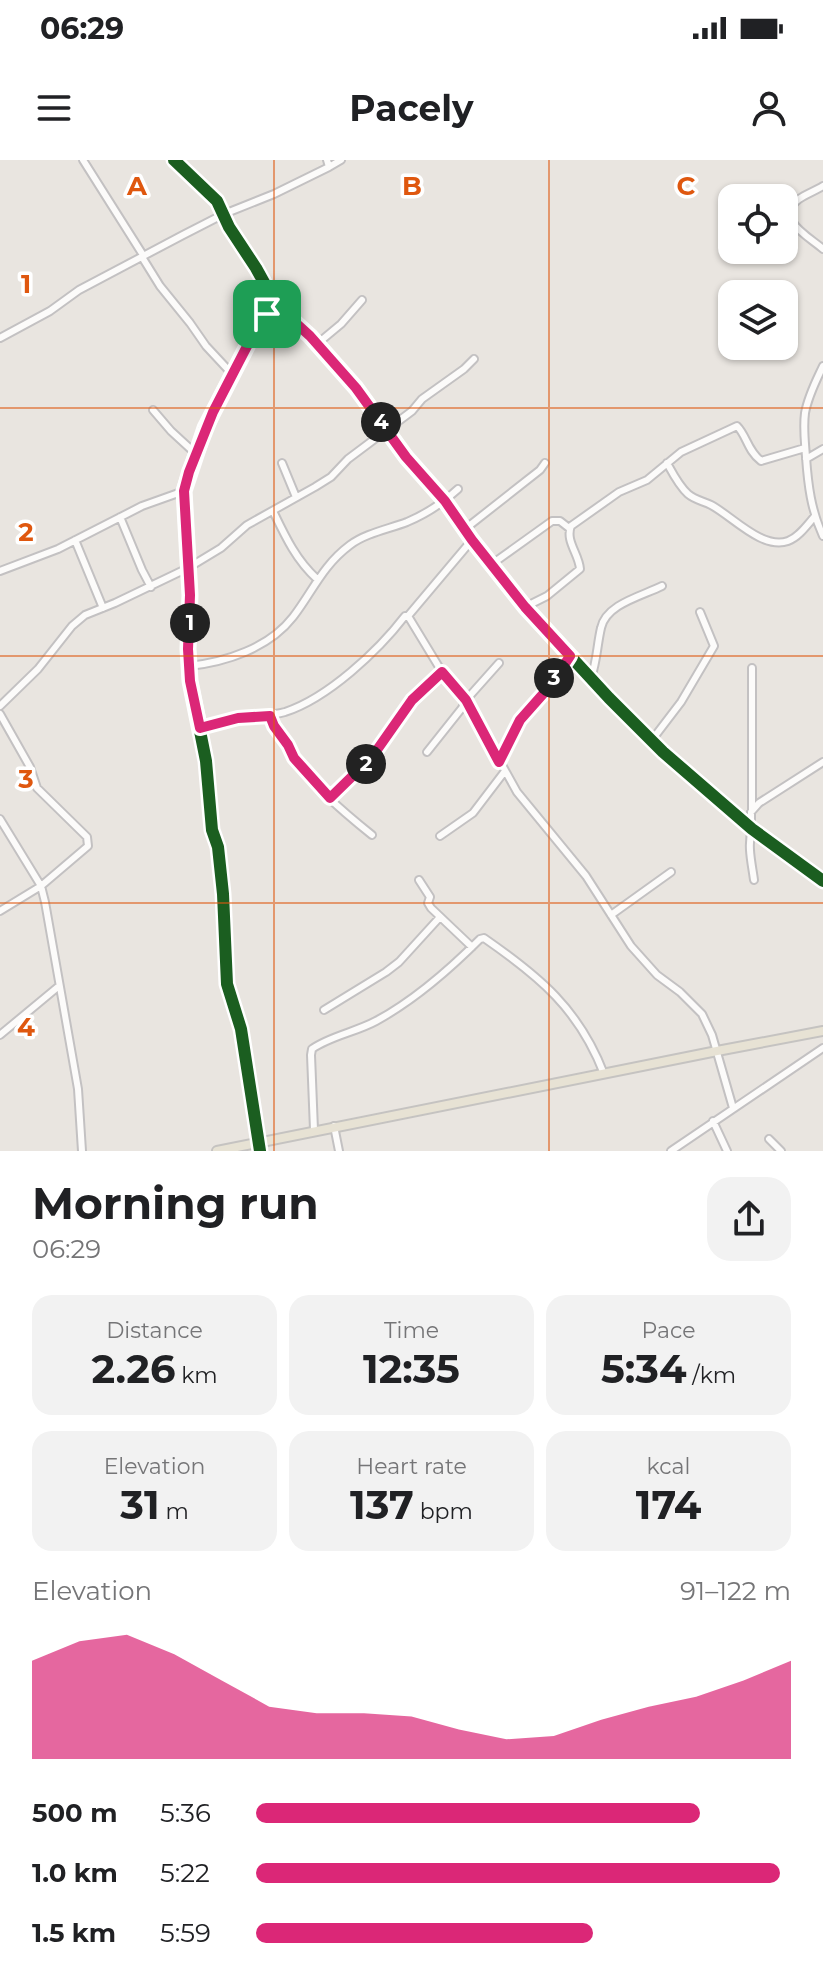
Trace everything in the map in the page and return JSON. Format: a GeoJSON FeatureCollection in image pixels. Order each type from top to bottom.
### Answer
{"type":"FeatureCollection","features":[{"type":"Feature","properties":{"kind":"main road"},"geometry":{"type":"LineString","coordinates":[[217,1151],[260,1147],[314,1130],[823,1031]]}},
{"type":"Feature","properties":{"kind":"street"},"geometry":{"type":"LineString","coordinates":[[83,160],[160,286],[206,346],[233,375]]}},
{"type":"Feature","properties":{"kind":"street"},"geometry":{"type":"LineString","coordinates":[[174,160],[217,201],[229,227],[277,306],[317,344],[356,388],[406,457],[445,501],[525,607],[663,752],[752,829],[823,881]]}},
{"type":"Feature","properties":{"kind":"street"},"geometry":{"type":"LineString","coordinates":[[0,338],[50,311],[79,290],[224,214],[274,194],[341,160]]}},
{"type":"Feature","properties":{"kind":"street"},"geometry":{"type":"LineString","coordinates":[[823,186],[797,200],[789,211],[798,229],[823,249]]}},
{"type":"Feature","properties":{"kind":"street"},"geometry":{"type":"LineString","coordinates":[[317,344],[341,324],[362,300]]}},
{"type":"Feature","properties":{"kind":"street"},"geometry":{"type":"LineString","coordinates":[[260,1147],[241,1029],[227,984],[218,847],[212,830],[206,761],[190,681],[190,595],[184,491],[213,412],[246,345],[258,325],[277,306]]}},
{"type":"Feature","properties":{"kind":"street"},"geometry":{"type":"LineString","coordinates":[[0,706],[38,669],[85,615],[188,568],[233,539],[247,525],[331,477],[348,459],[474,359]]}},
{"type":"Feature","properties":{"kind":"street"},"geometry":{"type":"LineString","coordinates":[[823,366],[810,395],[804,433],[807,478],[823,536]]}},
{"type":"Feature","properties":{"kind":"street"},"geometry":{"type":"LineString","coordinates":[[153,410],[196,454]]}},
{"type":"Feature","properties":{"kind":"street"},"geometry":{"type":"LineString","coordinates":[[569,528],[619,492],[647,480],[681,452],[737,426],[761,461],[805,448]]}},
{"type":"Feature","properties":{"kind":"street"},"geometry":{"type":"LineString","coordinates":[[806,459],[823,449]]}},
{"type":"Feature","properties":{"kind":"street"},"geometry":{"type":"LineString","coordinates":[[282,463],[296,497]]}},
{"type":"Feature","properties":{"kind":"street"},"geometry":{"type":"LineString","coordinates":[[465,529],[545,463]]}},
{"type":"Feature","properties":{"kind":"street"},"geometry":{"type":"LineString","coordinates":[[667,463],[691,497],[711,505],[756,536],[774,543],[787,542],[818,520]]}},
{"type":"Feature","properties":{"kind":"street"},"geometry":{"type":"LineString","coordinates":[[189,666],[234,656],[270,640],[290,621],[317,579],[351,544],[411,520],[445,501],[458,489]]}},
{"type":"Feature","properties":{"kind":"street"},"geometry":{"type":"LineString","coordinates":[[0,571],[41,556],[142,506],[184,491]]}},
{"type":"Feature","properties":{"kind":"street"},"geometry":{"type":"LineString","coordinates":[[273,511],[293,552],[317,579]]}},
{"type":"Feature","properties":{"kind":"street"},"geometry":{"type":"LineString","coordinates":[[120,517],[151,587]]}},
{"type":"Feature","properties":{"kind":"street"},"geometry":{"type":"LineString","coordinates":[[492,564],[552,521],[560,521],[569,528],[570,541],[580,569],[547,596],[525,607]]}},
{"type":"Feature","properties":{"kind":"street"},"geometry":{"type":"LineString","coordinates":[[75,540],[103,608]]}},
{"type":"Feature","properties":{"kind":"street"},"geometry":{"type":"LineString","coordinates":[[200,728],[238,718],[270,716],[297,707],[329,688],[371,656],[472,540]]}},
{"type":"Feature","properties":{"kind":"street"},"geometry":{"type":"LineString","coordinates":[[591,678],[598,654],[601,625],[607,615],[615,608],[662,586]]}},
{"type":"Feature","properties":{"kind":"street"},"geometry":{"type":"LineString","coordinates":[[652,740],[681,702],[714,646],[700,612]]}},
{"type":"Feature","properties":{"kind":"street"},"geometry":{"type":"LineString","coordinates":[[408,616],[442,672],[466,700],[528,808],[594,886],[645,963],[696,1006],[707,1023],[733,1108]]}},
{"type":"Feature","properties":{"kind":"street"},"geometry":{"type":"LineString","coordinates":[[499,762],[520,720],[551,685],[570,656]]}},
{"type":"Feature","properties":{"kind":"street"},"geometry":{"type":"LineString","coordinates":[[427,752],[499,663]]}},
{"type":"Feature","properties":{"kind":"street"},"geometry":{"type":"LineString","coordinates":[[752,668],[750,847],[754,880]]}},
{"type":"Feature","properties":{"kind":"street"},"geometry":{"type":"LineString","coordinates":[[330,798],[372,757],[412,700],[442,672]]}},
{"type":"Feature","properties":{"kind":"street"},"geometry":{"type":"LineString","coordinates":[[0,714],[30,767],[37,788],[89,841],[88,846],[41,886],[0,911]]}},
{"type":"Feature","properties":{"kind":"street"},"geometry":{"type":"LineString","coordinates":[[270,716],[294,758],[349,817],[372,835]]}},
{"type":"Feature","properties":{"kind":"street"},"geometry":{"type":"LineString","coordinates":[[752,810],[771,794],[823,762]]}},
{"type":"Feature","properties":{"kind":"street"},"geometry":{"type":"LineString","coordinates":[[440,836],[473,813],[505,771]]}},
{"type":"Feature","properties":{"kind":"street"},"geometry":{"type":"LineString","coordinates":[[0,819],[41,886],[78,1089],[82,1151]]}},
{"type":"Feature","properties":{"kind":"street"},"geometry":{"type":"LineString","coordinates":[[611,915],[671,872]]}},
{"type":"Feature","properties":{"kind":"street"},"geometry":{"type":"LineString","coordinates":[[419,880],[428,892],[431,908],[472,947]]}},
{"type":"Feature","properties":{"kind":"street"},"geometry":{"type":"LineString","coordinates":[[324,1010],[399,962],[440,917]]}},
{"type":"Feature","properties":{"kind":"street"},"geometry":{"type":"LineString","coordinates":[[314,1130],[312,1049],[355,1032],[400,1006],[439,978],[484,938],[525,966],[554,993],[583,1030],[604,1074]]}},
{"type":"Feature","properties":{"kind":"street"},"geometry":{"type":"LineString","coordinates":[[0,1035],[59,986]]}},
{"type":"Feature","properties":{"kind":"street"},"geometry":{"type":"LineString","coordinates":[[671,1151],[823,1048]]}},
{"type":"Feature","properties":{"kind":"street"},"geometry":{"type":"LineString","coordinates":[[713,1121],[727,1151]]}},
{"type":"Feature","properties":{"kind":"street"},"geometry":{"type":"LineString","coordinates":[[334,1126],[339,1151]]}},
{"type":"Feature","properties":{"kind":"street"},"geometry":{"type":"LineString","coordinates":[[769,1139],[781,1151]]}},
{"type":"Feature","properties":{"kind":"cycle path"},"geometry":{"type":"LineString","coordinates":[[174,160],[217,201],[229,227],[277,306],[310,336],[356,388],[406,457],[445,501],[525,607],[663,752],[752,829],[823,881]]}},
{"type":"Feature","properties":{"kind":"cycle path"},"geometry":{"type":"LineString","coordinates":[[260,1151],[241,1029],[227,984],[218,847],[212,830],[206,761],[190,681],[190,595],[184,491],[205,428],[258,325],[277,306]]}},
{"type":"Feature","properties":{"kind":"route"},"geometry":{"type":"LineString","coordinates":[[277,306],[300,326],[356,388],[406,457],[434,487],[525,607],[570,656],[551,685],[520,720],[499,762],[466,700],[442,672],[412,700],[372,757],[330,798],[302,769],[270,716],[238,718],[200,728],[190,681],[190,595],[184,491],[205,428],[246,345],[267,314],[277,306]]}}]}
